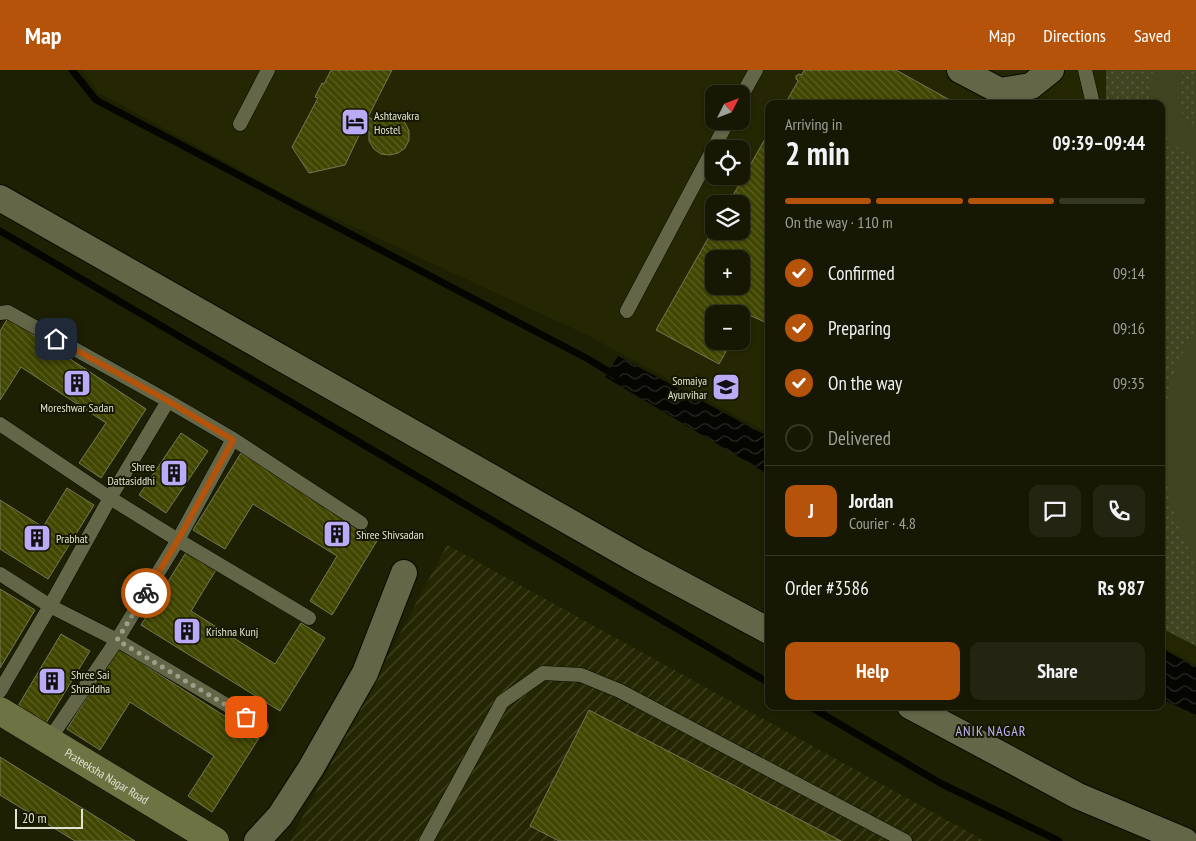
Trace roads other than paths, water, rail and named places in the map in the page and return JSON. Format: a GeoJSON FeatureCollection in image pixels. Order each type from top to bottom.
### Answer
{"type":"FeatureCollection","features":[{"type":"Feature","properties":{"kind":"street"},"geometry":{"type":"LineString","coordinates":[[960,70],[1000,91],[1031,86],[1052,70]]}},
{"type":"Feature","properties":{"kind":"street"},"geometry":{"type":"LineString","coordinates":[[0,198],[623,552],[765,629]]}},
{"type":"Feature","properties":{"kind":"street"},"geometry":{"type":"LineString","coordinates":[[257,841],[280,816],[306,776],[365,672],[404,572]]}},
{"type":"Feature","properties":{"kind":"street","name":"Prateeksha Nagar Road"},"geometry":{"type":"LineString","coordinates":[[0,710],[214,841]]}},
{"type":"Feature","properties":{"kind":"street"},"geometry":{"type":"LineString","coordinates":[[917,710],[1078,796],[1185,841]]}},
{"type":"Feature","properties":{"kind":"lane"},"geometry":{"type":"LineString","coordinates":[[240,124],[268,70]]}},
{"type":"Feature","properties":{"kind":"lane"},"geometry":{"type":"LineString","coordinates":[[748,85],[756,70]]}},
{"type":"Feature","properties":{"kind":"lane"},"geometry":{"type":"LineString","coordinates":[[1086,70],[1092,100]]}},
{"type":"Feature","properties":{"kind":"lane"},"geometry":{"type":"LineString","coordinates":[[627,311],[723,130]]}},
{"type":"Feature","properties":{"kind":"lane"},"geometry":{"type":"LineString","coordinates":[[0,313],[8,312],[168,401],[233,440],[361,523]]}},
{"type":"Feature","properties":{"kind":"lane"},"geometry":{"type":"LineString","coordinates":[[0,691],[110,498],[168,401]]}},
{"type":"Feature","properties":{"kind":"lane"},"geometry":{"type":"LineString","coordinates":[[0,424],[110,498],[308,618]]}},
{"type":"Feature","properties":{"kind":"lane"},"geometry":{"type":"LineString","coordinates":[[49,740],[117,640],[178,540],[233,440]]}},
{"type":"Feature","properties":{"kind":"lane"},"geometry":{"type":"LineString","coordinates":[[0,574],[50,606],[117,640],[262,726]]}},
{"type":"Feature","properties":{"kind":"lane"},"geometry":{"type":"LineString","coordinates":[[426,841],[502,702],[543,673],[581,675],[620,691],[905,841]]}},
{"type":"Feature","properties":{"kind":"water"},"geometry":{"type":"Polygon","coordinates":[[[618,356],[765,435],[765,473],[605,377],[618,356]]]}},
{"type":"Feature","properties":{"kind":"water"},"geometry":{"type":"Polygon","coordinates":[[[1165,650],[1196,667],[1196,715],[1165,701],[1165,650]]]}},
{"type":"Feature","properties":{"kind":"waterway"},"geometry":{"type":"LineString","coordinates":[[72,70],[96,100],[588,359],[616,376]]}},
{"type":"Feature","properties":{"kind":"waterway"},"geometry":{"type":"LineString","coordinates":[[0,231],[765,681]]}},
{"type":"Feature","properties":{"kind":"waterway"},"geometry":{"type":"LineString","coordinates":[[816,710],[940,783],[1059,841]]}},
{"type":"Feature","properties":{"kind":"place","name":"Ashtavakra Hostel"},"geometry":{"type":"Point","coordinates":[355,122]}},
{"type":"Feature","properties":{"kind":"place","name":"Moreshwar Sadan"},"geometry":{"type":"Point","coordinates":[77,383]}},
{"type":"Feature","properties":{"kind":"place","name":"Somaiya Ayurvihar"},"geometry":{"type":"Point","coordinates":[726,387]}},
{"type":"Feature","properties":{"kind":"place","name":"Shree Dattasiddhi"},"geometry":{"type":"Point","coordinates":[174,473]}},
{"type":"Feature","properties":{"kind":"place","name":"Shree Shivsadan"},"geometry":{"type":"Point","coordinates":[337,534]}},
{"type":"Feature","properties":{"kind":"place","name":"Prabhat"},"geometry":{"type":"Point","coordinates":[37,538]}},
{"type":"Feature","properties":{"kind":"place","name":"Krishna Kunj"},"geometry":{"type":"Point","coordinates":[187,631]}},
{"type":"Feature","properties":{"kind":"place","name":"Shree Sai Shraddha"},"geometry":{"type":"Point","coordinates":[52,681]}},
{"type":"Feature","properties":{"kind":"district","name":"ANIK NAGAR"},"geometry":{"type":"Point","coordinates":[991,731]}}]}
